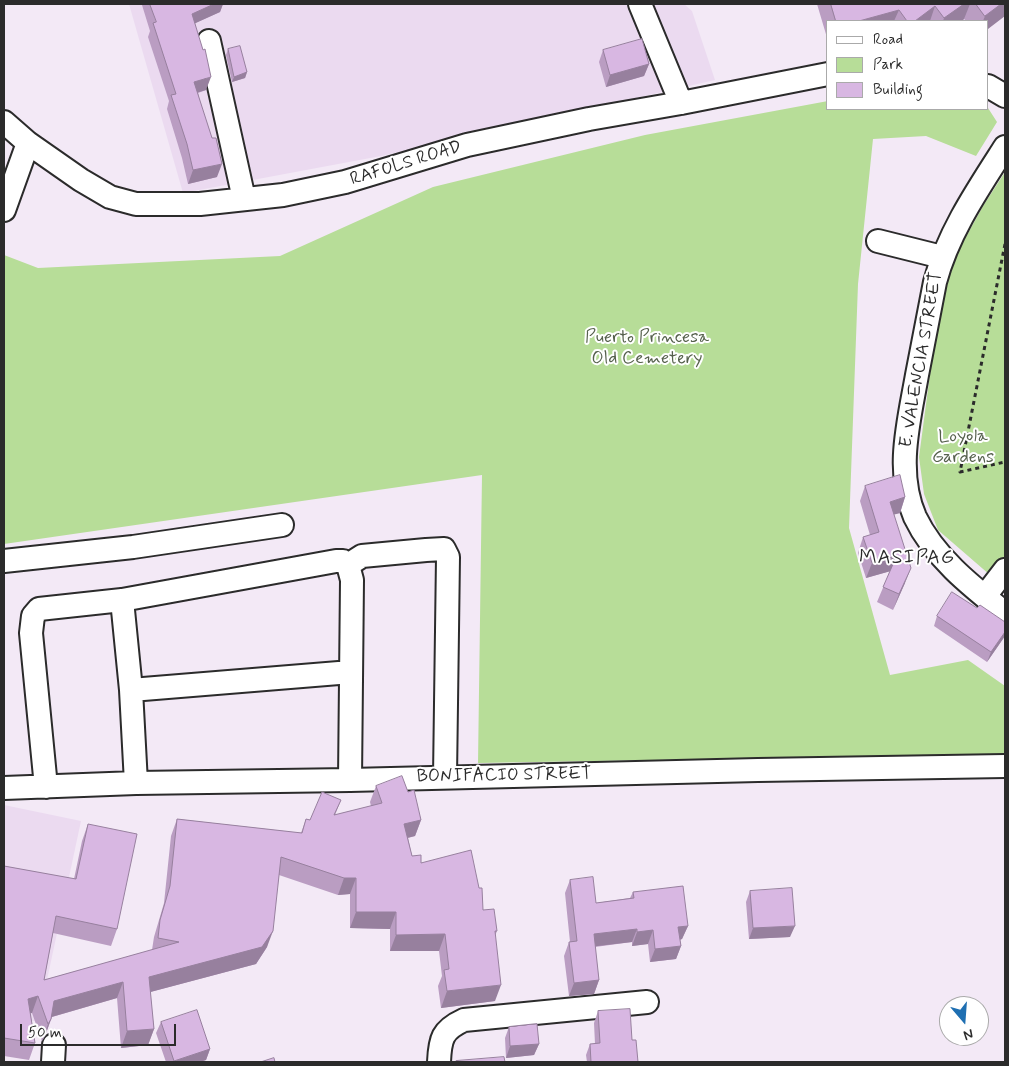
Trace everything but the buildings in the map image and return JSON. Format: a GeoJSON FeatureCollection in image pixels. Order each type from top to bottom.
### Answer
{"type":"FeatureCollection","features":[{"type":"Feature","properties":{"kind":"street"},"geometry":{"type":"LineString","coordinates":[[640,4],[681,103]]}},
{"type":"Feature","properties":{"kind":"street"},"geometry":{"type":"LineString","coordinates":[[209,40],[244,199]]}},
{"type":"Feature","properties":{"kind":"street","name":"RAFOLS ROAD"},"geometry":{"type":"LineString","coordinates":[[4,122],[28,143],[81,180],[110,197],[136,204],[200,204],[283,195],[345,182],[467,145],[589,119],[826,74]]}},
{"type":"Feature","properties":{"kind":"street"},"geometry":{"type":"LineString","coordinates":[[989,87],[1005,96]]}},
{"type":"Feature","properties":{"kind":"street"},"geometry":{"type":"LineString","coordinates":[[4,210],[28,143]]}},
{"type":"Feature","properties":{"kind":"street","name":"E. VALENCIA STREET"},"geometry":{"type":"LineString","coordinates":[[1005,147],[974,196],[942,257],[935,282],[907,432],[904,470],[915,516],[928,540],[946,562],[1005,613]]}},
{"type":"Feature","properties":{"kind":"street"},"geometry":{"type":"LineString","coordinates":[[878,241],[942,257]]}},
{"type":"Feature","properties":{"kind":"street"},"geometry":{"type":"LineString","coordinates":[[4,561],[133,547],[282,525]]}},
{"type":"Feature","properties":{"kind":"street"},"geometry":{"type":"LineString","coordinates":[[348,565],[362,556],[426,550],[444,550],[448,557],[445,777]]}},
{"type":"Feature","properties":{"kind":"street"},"geometry":{"type":"LineString","coordinates":[[46,787],[31,633],[33,616],[39,609],[122,600],[317,565],[330,561],[343,561],[348,565],[352,580],[350,780]]}},
{"type":"Feature","properties":{"kind":"street"},"geometry":{"type":"LineString","coordinates":[[984,596],[1005,570]]}},
{"type":"Feature","properties":{"kind":"street"},"geometry":{"type":"LineString","coordinates":[[122,600],[131,690],[136,783]]}},
{"type":"Feature","properties":{"kind":"street"},"geometry":{"type":"LineString","coordinates":[[131,690],[352,672]]}},
{"type":"Feature","properties":{"kind":"street","name":"BONIFACIO STREET"},"geometry":{"type":"LineString","coordinates":[[4,788],[136,783],[1005,766]]}},
{"type":"Feature","properties":{"kind":"street"},"geometry":{"type":"LineString","coordinates":[[438,1062],[442,1038],[450,1026],[464,1020],[648,1002]]}},
{"type":"Feature","properties":{"kind":"path"},"geometry":{"type":"LineString","coordinates":[[1005,244],[960,472],[1005,462]]}},
{"type":"Feature","properties":{"kind":"shaded area"},"geometry":{"type":"Polygon","coordinates":[[[129,4],[684,4],[692,11],[715,80],[381,156],[183,193],[129,4]]]}},
{"type":"Feature","properties":{"kind":"shaded area"},"geometry":{"type":"Polygon","coordinates":[[[4,805],[81,821],[38,1022],[4,1015],[4,805]]]}},
{"type":"Feature","properties":{"kind":"green space","name":"Puerto Princesa Old Cemetery"},"geometry":{"type":"Polygon","coordinates":[[[826,101],[826,110],[989,110],[997,122],[976,156],[926,136],[873,139],[858,284],[849,528],[890,675],[968,660],[1005,686],[1005,754],[478,763],[482,475],[4,544],[4,255],[38,268],[280,256],[433,187],[645,135],[826,101]]]}},
{"type":"Feature","properties":{"kind":"green space","name":"Loyola Gardens"},"geometry":{"type":"Polygon","coordinates":[[[1005,172],[1005,588],[938,530],[924,494],[919,457],[938,314],[956,255],[983,206],[1005,172]]]}},
{"type":"Feature","properties":{"kind":"district","name":"MASIPAG"},"geometry":{"type":"Point","coordinates":[907,559]}}]}
